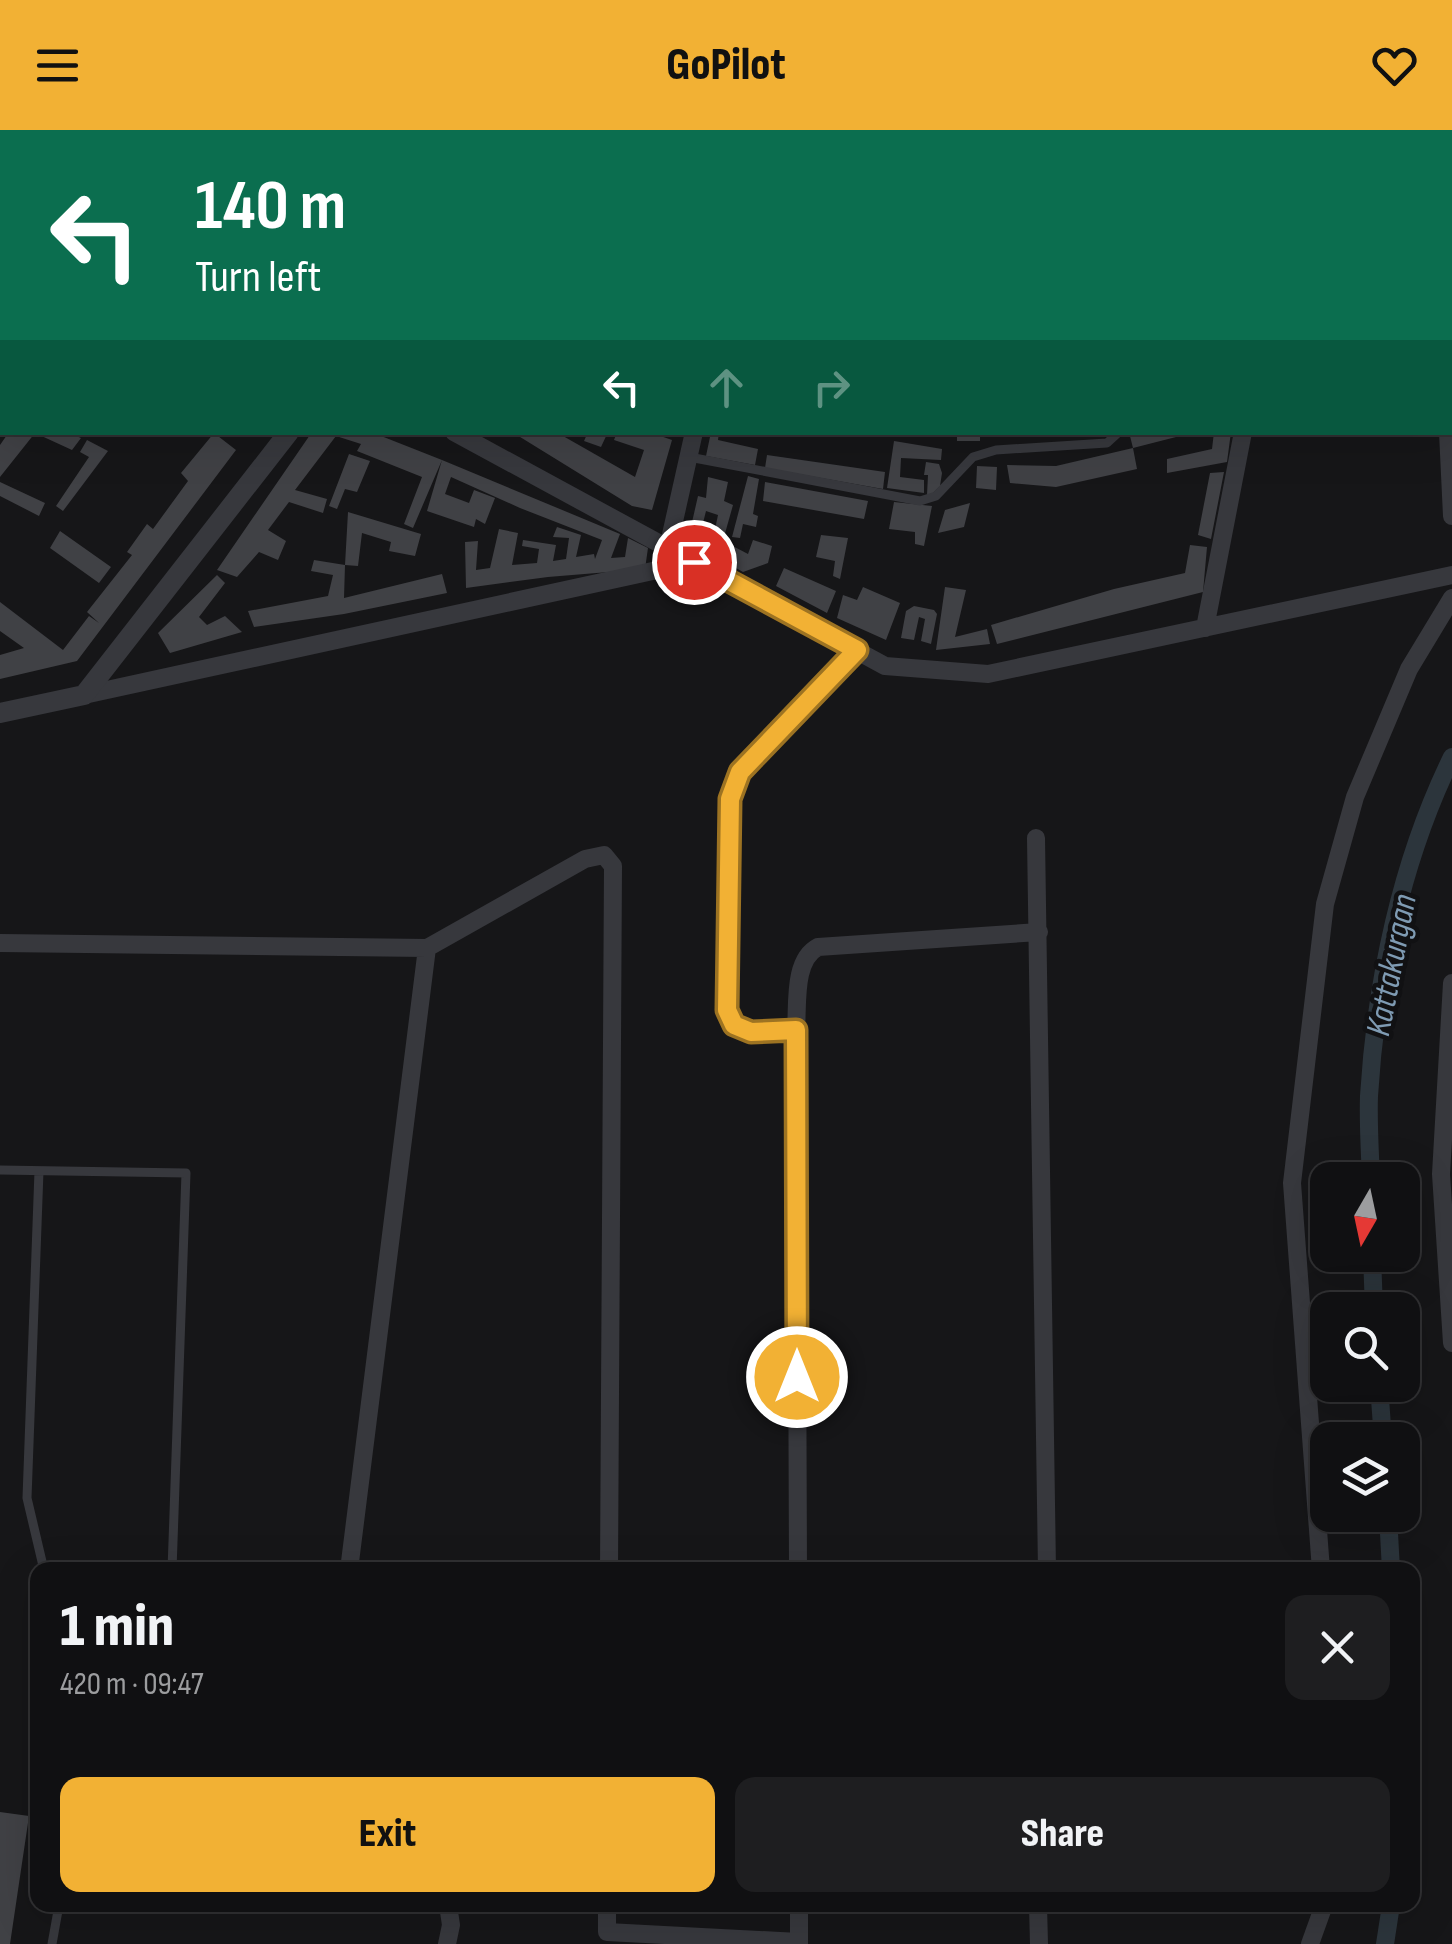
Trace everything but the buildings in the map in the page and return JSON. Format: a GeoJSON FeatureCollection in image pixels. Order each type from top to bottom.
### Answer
{"type":"FeatureCollection","features":[{"type":"Feature","properties":{"kind":"street"},"geometry":{"type":"LineString","coordinates":[[84,695],[287,435]]}},
{"type":"Feature","properties":{"kind":"street"},"geometry":{"type":"LineString","coordinates":[[460,435],[886,666],[988,674],[1452,574]]}},
{"type":"Feature","properties":{"kind":"street"},"geometry":{"type":"LineString","coordinates":[[668,548],[693,435]]}},
{"type":"Feature","properties":{"kind":"street"},"geometry":{"type":"LineString","coordinates":[[1205,628],[1242,435]]}},
{"type":"Feature","properties":{"kind":"street"},"geometry":{"type":"LineString","coordinates":[[1448,435],[1452,516]]}},
{"type":"Feature","properties":{"kind":"street"},"geometry":{"type":"LineString","coordinates":[[0,713],[694,562]]}},
{"type":"Feature","properties":{"kind":"street"},"geometry":{"type":"LineString","coordinates":[[1320,1562],[1292,1184],[1325,904],[1355,797],[1409,669],[1452,598]]}},
{"type":"Feature","properties":{"kind":"street"},"geometry":{"type":"LineString","coordinates":[[796,1030],[751,1032],[734,1025],[727,1010],[730,799],[740,772],[857,650]]}},
{"type":"Feature","properties":{"kind":"street"},"geometry":{"type":"LineString","coordinates":[[1036,838],[1047,1562]]}},
{"type":"Feature","properties":{"kind":"street"},"geometry":{"type":"LineString","coordinates":[[0,943],[427,948],[585,859],[604,856],[613,866],[609,1562]]}},
{"type":"Feature","properties":{"kind":"street"},"geometry":{"type":"LineString","coordinates":[[798,1562],[796,1030],[802,965],[808,952],[818,947],[1040,932]]}},
{"type":"Feature","properties":{"kind":"street"},"geometry":{"type":"LineString","coordinates":[[350,1562],[427,948]]}},
{"type":"Feature","properties":{"kind":"street"},"geometry":{"type":"LineString","coordinates":[[1452,983],[1442,1174],[1452,1343]]}},
{"type":"Feature","properties":{"kind":"street"},"geometry":{"type":"LineString","coordinates":[[447,1944],[449,1912]]}},
{"type":"Feature","properties":{"kind":"street"},"geometry":{"type":"LineString","coordinates":[[607,1912],[606,1932],[799,1943],[799,1912]]}},
{"type":"Feature","properties":{"kind":"street"},"geometry":{"type":"LineString","coordinates":[[1038,1912],[1039,1944]]}},
{"type":"Feature","properties":{"kind":"street"},"geometry":{"type":"LineString","coordinates":[[1310,1944],[1321,1912]]}},
{"type":"Feature","properties":{"kind":"lane"},"geometry":{"type":"LineString","coordinates":[[689,458],[920,501],[936,496],[973,457],[996,450],[1106,443],[1115,435]]}},
{"type":"Feature","properties":{"kind":"lane"},"geometry":{"type":"LineString","coordinates":[[0,1170],[186,1173],[172,1562]]}},
{"type":"Feature","properties":{"kind":"lane"},"geometry":{"type":"LineString","coordinates":[[38,1171],[27,1498],[42,1562]]}},
{"type":"Feature","properties":{"kind":"lane"},"geometry":{"type":"LineString","coordinates":[[52,1944],[58,1912]]}},
{"type":"Feature","properties":{"kind":"waterway","name":"Kattakurgan"},"geometry":{"type":"LineString","coordinates":[[1370,1162],[1372,1053],[1385,966],[1418,838],[1452,757]]}},
{"type":"Feature","properties":{"kind":"waterway","name":"Kattakurgan"},"geometry":{"type":"LineString","coordinates":[[1373,1272],[1373,1292]]}},
{"type":"Feature","properties":{"kind":"waterway","name":"Kattakurgan"},"geometry":{"type":"LineString","coordinates":[[1380,1402],[1382,1422]]}},
{"type":"Feature","properties":{"kind":"waterway","name":"Kattakurgan"},"geometry":{"type":"LineString","coordinates":[[1389,1532],[1391,1562]]}},
{"type":"Feature","properties":{"kind":"waterway","name":"Kattakurgan"},"geometry":{"type":"LineString","coordinates":[[1385,1944],[1390,1912]]}},
{"type":"Feature","properties":{"kind":"route"},"geometry":{"type":"LineString","coordinates":[[694,562],[857,650],[740,772],[730,799],[727,1010],[734,1025],[751,1032],[796,1030],[797,1377]]}}]}
